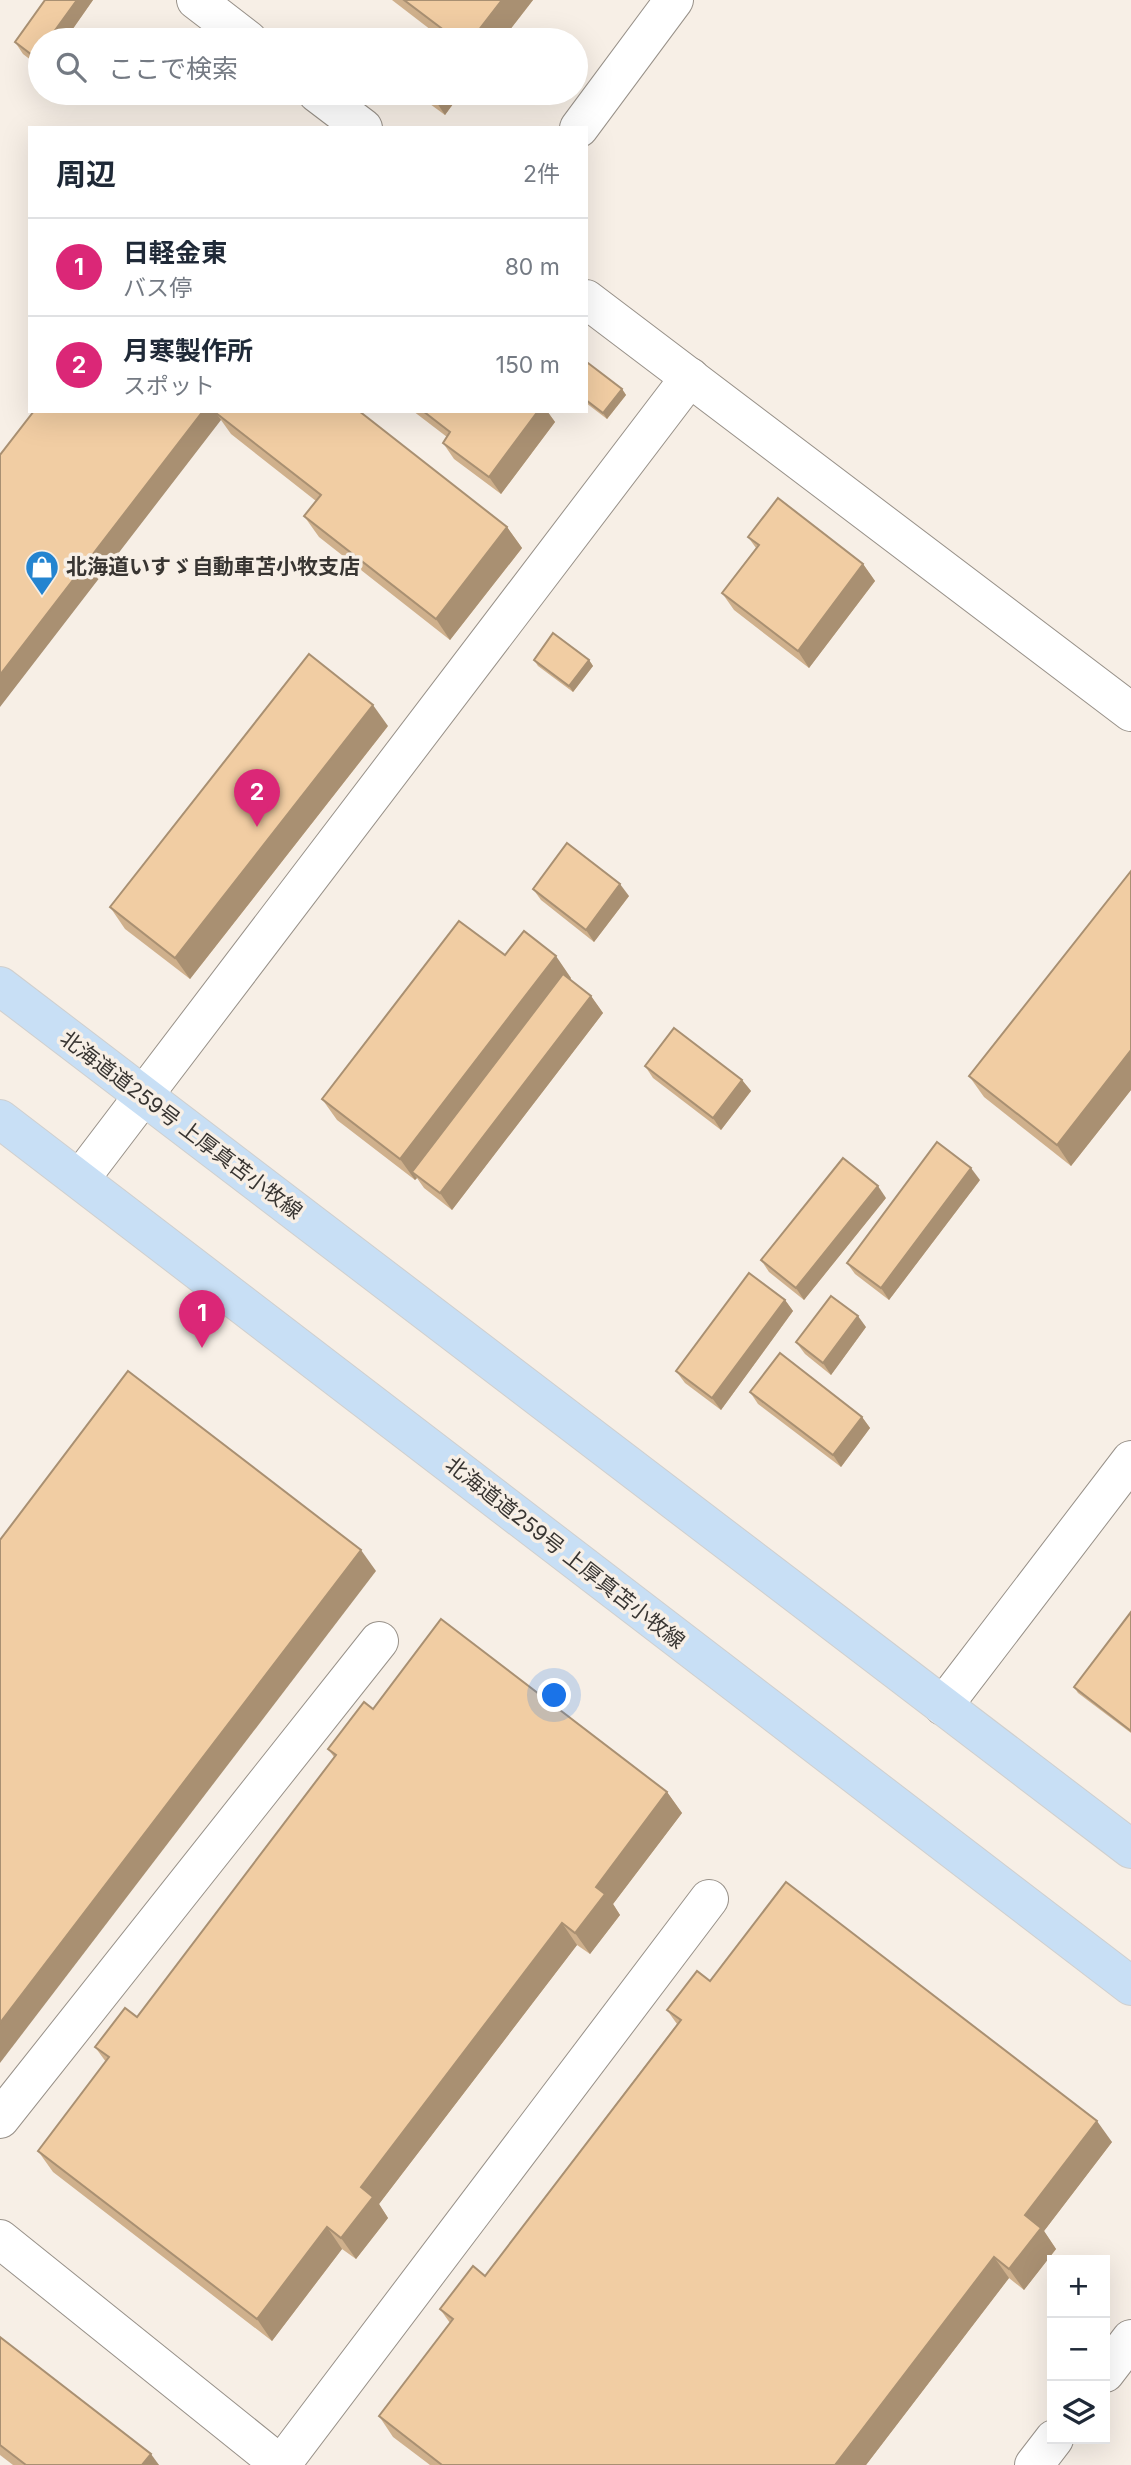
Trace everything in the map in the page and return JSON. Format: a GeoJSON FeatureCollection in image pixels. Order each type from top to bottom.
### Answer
{"type":"FeatureCollection","features":[{"type":"Feature","properties":{"kind":"main road","name":"北海道道259号 上厚真苫小牧線"},"geometry":{"type":"LineString","coordinates":[[0,986],[1131,1849]]}},
{"type":"Feature","properties":{"kind":"main road","name":"北海道道259号 上厚真苫小牧線"},"geometry":{"type":"LineString","coordinates":[[0,1119],[1131,1986]]}},
{"type":"Feature","properties":{"kind":"street"},"geometry":{"type":"LineString","coordinates":[[196,0],[232,28]]}},
{"type":"Feature","properties":{"kind":"street"},"geometry":{"type":"LineString","coordinates":[[580,126],[674,0]]}},
{"type":"Feature","properties":{"kind":"street"},"geometry":{"type":"LineString","coordinates":[[333,105],[360,126]]}},
{"type":"Feature","properties":{"kind":"street"},"geometry":{"type":"LineString","coordinates":[[588,300],[1131,712]]}},
{"type":"Feature","properties":{"kind":"street"},"geometry":{"type":"LineString","coordinates":[[80,1179],[690,377]]}},
{"type":"Feature","properties":{"kind":"street"},"geometry":{"type":"LineString","coordinates":[[943,1706],[1131,1460]]}},
{"type":"Feature","properties":{"kind":"street"},"geometry":{"type":"LineString","coordinates":[[0,2119],[379,1641]]}},
{"type":"Feature","properties":{"kind":"street"},"geometry":{"type":"LineString","coordinates":[[0,2239],[281,2465],[709,1899]]}},
{"type":"Feature","properties":{"kind":"street"},"geometry":{"type":"LineString","coordinates":[[1110,2366],[1131,2339]]}},
{"type":"Feature","properties":{"kind":"street"},"geometry":{"type":"LineString","coordinates":[[1034,2465],[1050,2444]]}},
{"type":"Feature","properties":{"kind":"building"},"geometry":{"type":"Polygon","coordinates":[[[45,0],[77,0],[57,28],[28,28],[28,52],[15,42],[45,0]]]}},
{"type":"Feature","properties":{"kind":"building"},"geometry":{"type":"Polygon","coordinates":[[[404,0],[502,0],[480,28],[441,28],[404,0]]]}},
{"type":"Feature","properties":{"kind":"building"},"geometry":{"type":"Polygon","coordinates":[[[588,363],[622,389],[603,413],[588,402],[588,363]]]}},
{"type":"Feature","properties":{"kind":"building","name":"北海道いすゞ自動車苫小牧支店"},"geometry":{"type":"Polygon","coordinates":[[[32,413],[201,413],[0,675],[0,455],[32,413]]]}},
{"type":"Feature","properties":{"kind":"building"},"geometry":{"type":"Polygon","coordinates":[[[216,413],[362,413],[507,527],[436,619],[304,516],[321,495],[216,413]]]}},
{"type":"Feature","properties":{"kind":"building"},"geometry":{"type":"Polygon","coordinates":[[[426,413],[537,413],[489,477],[443,443],[450,432],[426,413]]]}},
{"type":"Feature","properties":{"kind":"building"},"geometry":{"type":"Polygon","coordinates":[[[778,498],[863,564],[798,651],[722,593],[759,545],[748,537],[778,498]]]}},
{"type":"Feature","properties":{"kind":"building"},"geometry":{"type":"Polygon","coordinates":[[[553,633],[589,660],[569,686],[534,660],[553,633]]]}},
{"type":"Feature","properties":{"kind":"building"},"geometry":{"type":"Polygon","coordinates":[[[309,654],[373,705],[175,958],[110,907],[309,654]]]}},
{"type":"Feature","properties":{"kind":"building"},"geometry":{"type":"Polygon","coordinates":[[[567,843],[620,884],[586,930],[533,889],[567,843]]]}},
{"type":"Feature","properties":{"kind":"building"},"geometry":{"type":"Polygon","coordinates":[[[1131,871],[1131,1050],[1057,1145],[969,1076],[1131,871]]]}},
{"type":"Feature","properties":{"kind":"building"},"geometry":{"type":"Polygon","coordinates":[[[459,921],[505,955],[524,931],[556,956],[400,1159],[322,1099],[459,921]]]}},
{"type":"Feature","properties":{"kind":"building"},"geometry":{"type":"Polygon","coordinates":[[[563,974],[591,996],[440,1193],[412,1172],[563,974]]]}},
{"type":"Feature","properties":{"kind":"building"},"geometry":{"type":"Polygon","coordinates":[[[674,1028],[742,1080],[713,1118],[645,1066],[674,1028]]]}},
{"type":"Feature","properties":{"kind":"building"},"geometry":{"type":"Polygon","coordinates":[[[937,1142],[971,1168],[881,1288],[847,1263],[937,1142]]]}},
{"type":"Feature","properties":{"kind":"building"},"geometry":{"type":"Polygon","coordinates":[[[843,1158],[878,1186],[796,1288],[761,1260],[843,1158]]]}},
{"type":"Feature","properties":{"kind":"building"},"geometry":{"type":"Polygon","coordinates":[[[749,1273],[785,1300],[712,1398],[676,1371],[749,1273]]]}},
{"type":"Feature","properties":{"kind":"building"},"geometry":{"type":"Polygon","coordinates":[[[831,1296],[858,1316],[823,1363],[796,1342],[831,1296]]]}},
{"type":"Feature","properties":{"kind":"building"},"geometry":{"type":"Polygon","coordinates":[[[780,1353],[862,1417],[833,1455],[750,1392],[780,1353]]]}},
{"type":"Feature","properties":{"kind":"building"},"geometry":{"type":"Polygon","coordinates":[[[128,1371],[361,1550],[0,2023],[0,1540],[128,1371]]]}},
{"type":"Feature","properties":{"kind":"building"},"geometry":{"type":"Polygon","coordinates":[[[1131,1612],[1131,1731],[1074,1687],[1131,1612]]]}},
{"type":"Feature","properties":{"kind":"building"},"geometry":{"type":"Polygon","coordinates":[[[441,1619],[667,1792],[596,1887],[605,1894],[575,1933],[562,1923],[361,2187],[373,2197],[341,2238],[327,2227],[257,2319],[38,2151],[109,2057],[95,2047],[125,2008],[137,2017],[336,1755],[328,1749],[364,1702],[373,1709],[441,1619]]]}},
{"type":"Feature","properties":{"kind":"building"},"geometry":{"type":"Polygon","coordinates":[[[786,1882],[1097,2121],[1025,2215],[1041,2228],[1009,2269],[994,2257],[835,2465],[442,2465],[379,2416],[453,2319],[440,2309],[473,2266],[485,2276],[681,2020],[667,2010],[697,1971],[710,1981],[786,1882]]]}},
{"type":"Feature","properties":{"kind":"building"},"geometry":{"type":"Polygon","coordinates":[[[0,2337],[151,2454],[142,2465],[26,2465],[0,2445],[0,2337]]]}},
{"type":"Feature","properties":{"kind":"place","name":"北海道いすゞ自動車苫小牧支店"},"geometry":{"type":"Point","coordinates":[42,597]}},
{"type":"Feature","properties":{"kind":"place","name":"月寒製作所"},"geometry":{"type":"Point","coordinates":[257,827]}},
{"type":"Feature","properties":{"kind":"place","name":"日軽金東"},"geometry":{"type":"Point","coordinates":[202,1348]}}]}
